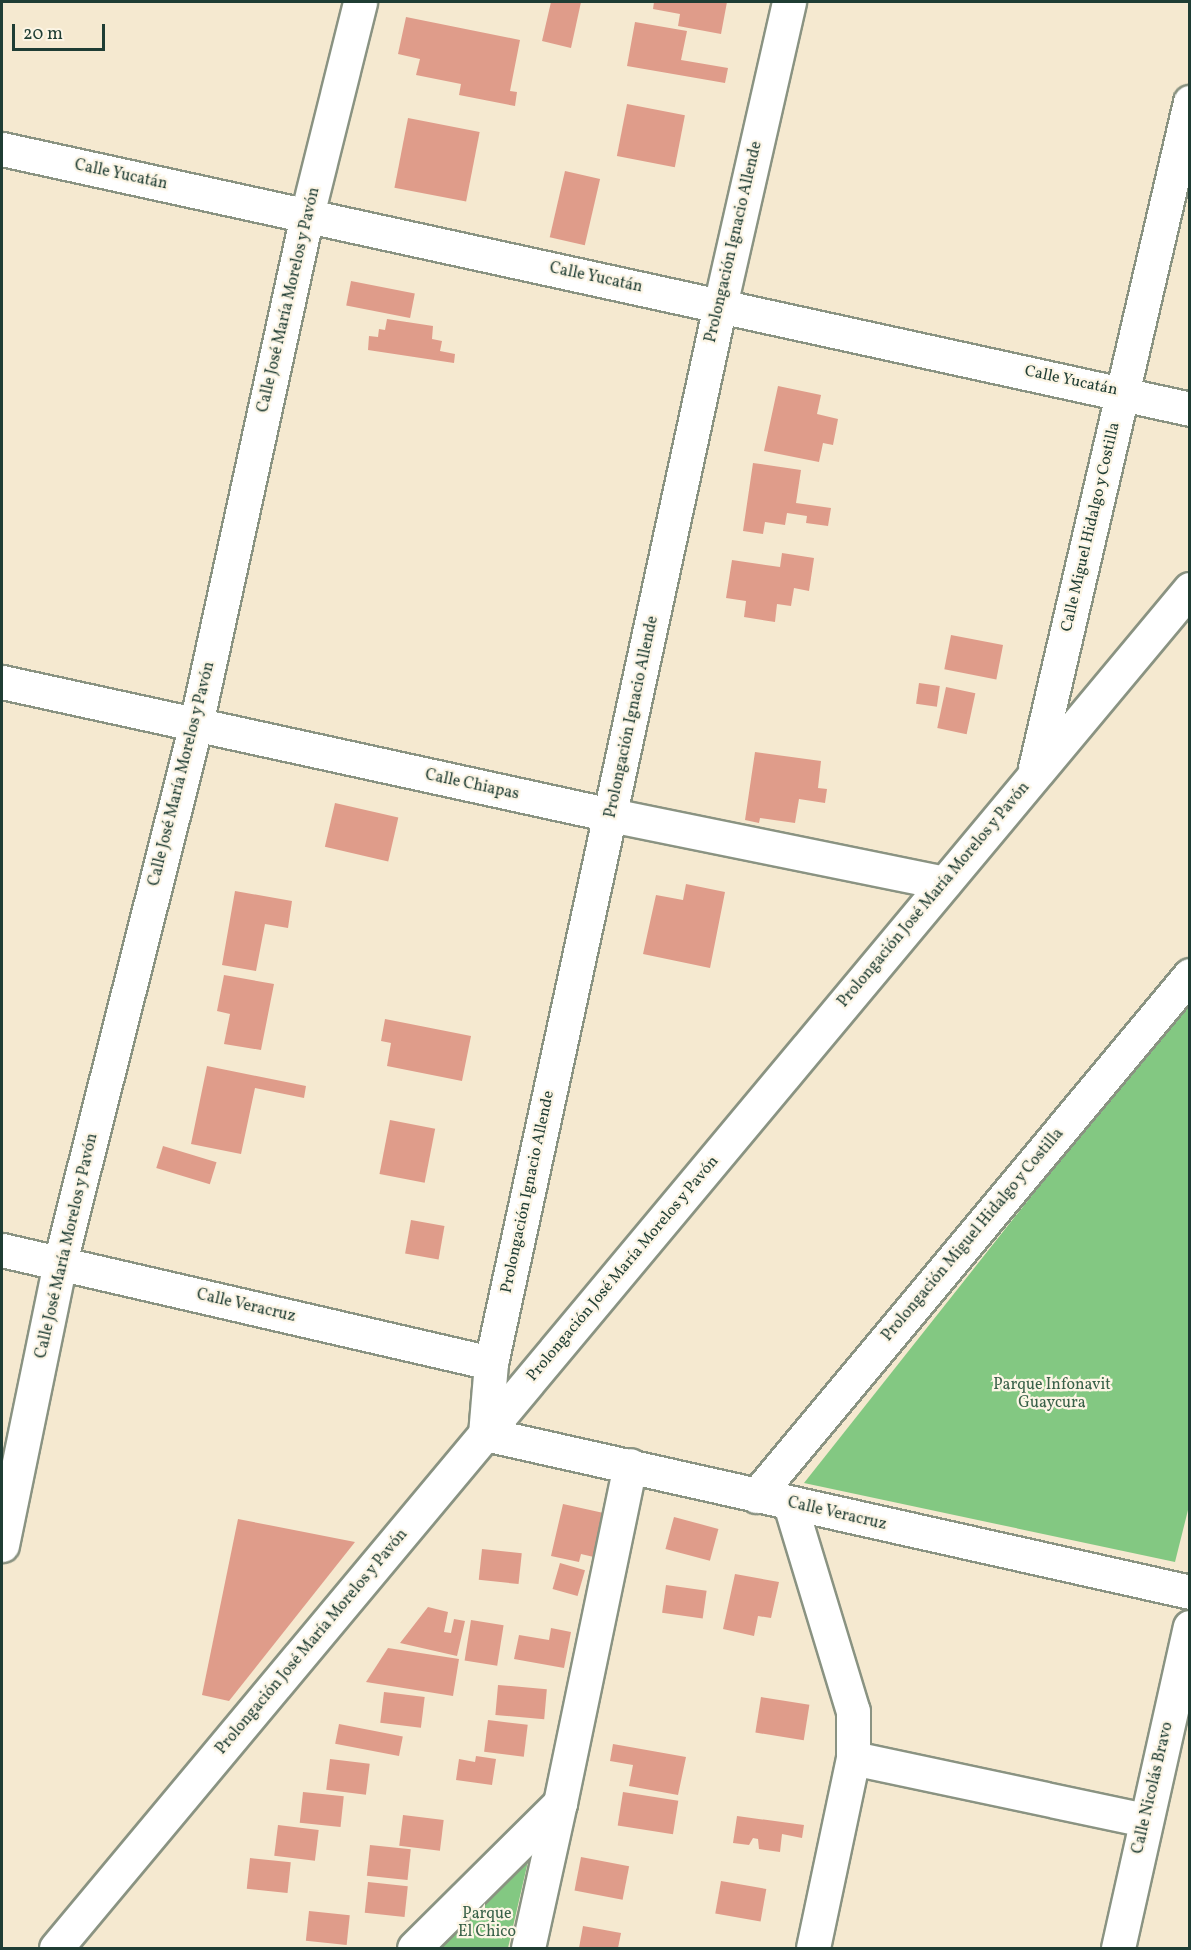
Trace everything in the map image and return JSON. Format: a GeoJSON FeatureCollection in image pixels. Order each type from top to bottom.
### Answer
{"type":"FeatureCollection","features":[{"type":"Feature","properties":{"kind":"street","name":"Calle José María Morelos y Pavón"},"geometry":{"type":"LineString","coordinates":[[2,1545],[60,1262],[196,724],[307,215],[360,2]]}},
{"type":"Feature","properties":{"kind":"street","name":"Prolongación Ignacio Allende"},"geometry":{"type":"LineString","coordinates":[[485,1434],[491,1363],[720,305],[789,2]]}},
{"type":"Feature","properties":{"kind":"street","name":"Calle Miguel Hidalgo y Costilla"},"geometry":{"type":"LineString","coordinates":[[1033,776],[1190,102]]}},
{"type":"Feature","properties":{"kind":"street","name":"Calle Yucatán"},"geometry":{"type":"LineString","coordinates":[[2,149],[1190,409]]}},
{"type":"Feature","properties":{"kind":"street","name":"Prolongación José María Morelos y Pavón"},"geometry":{"type":"LineString","coordinates":[[56,1948],[1190,589]]}},
{"type":"Feature","properties":{"kind":"street","name":"Calle Chiapas"},"geometry":{"type":"LineString","coordinates":[[2,682],[611,815],[944,884]]}},
{"type":"Feature","properties":{"kind":"street","name":"Prolongación Miguel Hidalgo y Costilla"},"geometry":{"type":"LineString","coordinates":[[756,1496],[1190,975]]}},
{"type":"Feature","properties":{"kind":"street","name":"Calle Veracruz"},"geometry":{"type":"LineString","coordinates":[[2,1250],[491,1363]]}},
{"type":"Feature","properties":{"kind":"street","name":"Calle Veracruz"},"geometry":{"type":"LineString","coordinates":[[485,1434],[1190,1592]]}},
{"type":"Feature","properties":{"kind":"street"},"geometry":{"type":"LineString","coordinates":[[528,1948],[630,1465]]}},
{"type":"Feature","properties":{"kind":"street"},"geometry":{"type":"LineString","coordinates":[[790,1504],[853,1711],[854,1758],[813,1948]]}},
{"type":"Feature","properties":{"kind":"street","name":"Calle Nicolás Bravo"},"geometry":{"type":"LineString","coordinates":[[1118,1948],[1190,1627]]}},
{"type":"Feature","properties":{"kind":"street"},"geometry":{"type":"LineString","coordinates":[[854,1758],[1146,1820]]}},
{"type":"Feature","properties":{"kind":"street"},"geometry":{"type":"LineString","coordinates":[[414,1948],[560,1803]]}},
{"type":"Feature","properties":{"kind":"green space","name":"Parque Infonavit Guaycura"},"geometry":{"type":"Polygon","coordinates":[[[1189,997],[1190,1502],[1175,1562],[804,1483],[1189,997]]]}},
{"type":"Feature","properties":{"kind":"green space","name":"Parque El Chico"},"geometry":{"type":"Polygon","coordinates":[[[533,1840],[508,1948],[425,1948],[533,1840]]]}},
{"type":"Feature","properties":{"kind":"building"},"geometry":{"type":"Polygon","coordinates":[[[551,2],[581,2],[571,48],[542,41],[551,2]]]}},
{"type":"Feature","properties":{"kind":"building"},"geometry":{"type":"Polygon","coordinates":[[[654,2],[727,2],[721,34],[678,26],[680,14],[653,9],[654,2]]]}},
{"type":"Feature","properties":{"kind":"building"},"geometry":{"type":"Polygon","coordinates":[[[406,17],[520,40],[510,91],[517,92],[515,106],[459,95],[461,84],[416,75],[420,59],[398,54],[406,17]]]}},
{"type":"Feature","properties":{"kind":"building"},"geometry":{"type":"Polygon","coordinates":[[[635,22],[687,31],[681,60],[728,68],[725,83],[627,66],[635,22]]]}},
{"type":"Feature","properties":{"kind":"building"},"geometry":{"type":"Polygon","coordinates":[[[627,104],[685,115],[675,167],[617,156],[627,104]]]}},
{"type":"Feature","properties":{"kind":"building"},"geometry":{"type":"Polygon","coordinates":[[[408,118],[480,132],[466,202],[394,188],[408,118]]]}},
{"type":"Feature","properties":{"kind":"building"},"geometry":{"type":"Polygon","coordinates":[[[565,171],[600,179],[585,245],[550,237],[565,171]]]}},
{"type":"Feature","properties":{"kind":"building"},"geometry":{"type":"Polygon","coordinates":[[[351,281],[415,293],[410,318],[346,306],[351,281]]]}},
{"type":"Feature","properties":{"kind":"building"},"geometry":{"type":"Polygon","coordinates":[[[387,319],[433,326],[432,339],[442,341],[440,351],[455,354],[454,363],[368,350],[369,336],[378,337],[379,329],[385,330],[387,319]]]}},
{"type":"Feature","properties":{"kind":"building"},"geometry":{"type":"Polygon","coordinates":[[[778,386],[821,395],[817,414],[838,419],[833,445],[823,443],[819,462],[764,451],[778,386]]]}},
{"type":"Feature","properties":{"kind":"building"},"geometry":{"type":"Polygon","coordinates":[[[753,463],[801,470],[796,503],[831,508],[828,526],[806,523],[807,516],[787,513],[785,525],[765,522],[763,534],[743,531],[753,463]]]}},
{"type":"Feature","properties":{"kind":"building"},"geometry":{"type":"Polygon","coordinates":[[[782,553],[814,558],[809,591],[794,588],[791,606],[777,604],[775,622],[744,617],[746,601],[726,598],[732,560],[780,567],[782,553]]]}},
{"type":"Feature","properties":{"kind":"building"},"geometry":{"type":"Polygon","coordinates":[[[951,635],[1003,645],[996,679],[944,669],[951,635]]]}},
{"type":"Feature","properties":{"kind":"building"},"geometry":{"type":"Polygon","coordinates":[[[919,683],[940,686],[937,707],[916,704],[919,683]]]}},
{"type":"Feature","properties":{"kind":"building"},"geometry":{"type":"Polygon","coordinates":[[[946,687],[975,693],[967,734],[937,728],[946,687]]]}},
{"type":"Feature","properties":{"kind":"building"},"geometry":{"type":"Polygon","coordinates":[[[755,752],[821,761],[818,788],[827,789],[825,803],[799,799],[795,823],[760,818],[759,823],[745,820],[755,752]]]}},
{"type":"Feature","properties":{"kind":"building"},"geometry":{"type":"Polygon","coordinates":[[[335,803],[398,818],[388,861],[325,847],[335,803]]]}},
{"type":"Feature","properties":{"kind":"building"},"geometry":{"type":"Polygon","coordinates":[[[686,884],[725,892],[710,968],[643,954],[656,895],[683,900],[686,884]]]}},
{"type":"Feature","properties":{"kind":"building"},"geometry":{"type":"Polygon","coordinates":[[[235,891],[292,901],[288,928],[265,924],[256,971],[222,965],[235,891]]]}},
{"type":"Feature","properties":{"kind":"building"},"geometry":{"type":"Polygon","coordinates":[[[224,975],[274,984],[261,1050],[224,1044],[230,1014],[217,1011],[224,975]]]}},
{"type":"Feature","properties":{"kind":"building"},"geometry":{"type":"Polygon","coordinates":[[[385,1019],[471,1036],[462,1081],[387,1066],[391,1043],[381,1041],[385,1019]]]}},
{"type":"Feature","properties":{"kind":"building"},"geometry":{"type":"Polygon","coordinates":[[[207,1066],[306,1086],[304,1098],[255,1088],[241,1154],[191,1144],[207,1066]]]}},
{"type":"Feature","properties":{"kind":"building"},"geometry":{"type":"Polygon","coordinates":[[[390,1120],[435,1129],[425,1183],[380,1174],[390,1120]]]}},
{"type":"Feature","properties":{"kind":"building"},"geometry":{"type":"Polygon","coordinates":[[[163,1146],[217,1162],[210,1184],[156,1168],[163,1146]]]}},
{"type":"Feature","properties":{"kind":"building"},"geometry":{"type":"Polygon","coordinates":[[[411,1220],[444,1226],[439,1259],[405,1253],[411,1220]]]}},
{"type":"Feature","properties":{"kind":"building"},"geometry":{"type":"Polygon","coordinates":[[[563,1504],[608,1514],[598,1558],[581,1554],[579,1562],[551,1556],[563,1504]]]}},
{"type":"Feature","properties":{"kind":"building"},"geometry":{"type":"Polygon","coordinates":[[[674,1517],[718,1529],[710,1561],[665,1549],[674,1517]]]}},
{"type":"Feature","properties":{"kind":"building"},"geometry":{"type":"Polygon","coordinates":[[[238,1519],[355,1542],[229,1701],[202,1695],[238,1519]]]}},
{"type":"Feature","properties":{"kind":"building"},"geometry":{"type":"Polygon","coordinates":[[[482,1549],[522,1553],[519,1584],[479,1580],[482,1549]]]}},
{"type":"Feature","properties":{"kind":"building"},"geometry":{"type":"Polygon","coordinates":[[[560,1563],[585,1570],[578,1596],[553,1589],[560,1563]]]}},
{"type":"Feature","properties":{"kind":"building"},"geometry":{"type":"Polygon","coordinates":[[[735,1574],[779,1582],[771,1618],[758,1616],[754,1636],[723,1629],[735,1574]]]}},
{"type":"Feature","properties":{"kind":"building"},"geometry":{"type":"Polygon","coordinates":[[[666,1585],[707,1591],[703,1618],[662,1613],[666,1585]]]}},
{"type":"Feature","properties":{"kind":"building"},"geometry":{"type":"Polygon","coordinates":[[[428,1607],[448,1612],[444,1632],[451,1633],[454,1619],[465,1621],[457,1656],[400,1643],[428,1607]]]}},
{"type":"Feature","properties":{"kind":"building"},"geometry":{"type":"Polygon","coordinates":[[[471,1620],[504,1625],[497,1666],[465,1660],[471,1620]]]}},
{"type":"Feature","properties":{"kind":"building"},"geometry":{"type":"Polygon","coordinates":[[[551,1628],[571,1632],[564,1668],[514,1659],[519,1635],[549,1640],[551,1628]]]}},
{"type":"Feature","properties":{"kind":"building"},"geometry":{"type":"Polygon","coordinates":[[[388,1648],[459,1659],[453,1696],[366,1682],[388,1648]]]}},
{"type":"Feature","properties":{"kind":"building"},"geometry":{"type":"Polygon","coordinates":[[[498,1685],[547,1689],[544,1719],[495,1715],[498,1685]]]}},
{"type":"Feature","properties":{"kind":"building"},"geometry":{"type":"Polygon","coordinates":[[[384,1692],[425,1697],[421,1728],[380,1723],[384,1692]]]}},
{"type":"Feature","properties":{"kind":"building"},"geometry":{"type":"Polygon","coordinates":[[[761,1697],[809,1705],[804,1740],[755,1733],[761,1697]]]}},
{"type":"Feature","properties":{"kind":"building"},"geometry":{"type":"Polygon","coordinates":[[[488,1720],[528,1725],[524,1757],[484,1752],[488,1720]]]}},
{"type":"Feature","properties":{"kind":"building"},"geometry":{"type":"Polygon","coordinates":[[[339,1724],[403,1736],[399,1756],[335,1744],[339,1724]]]}},
{"type":"Feature","properties":{"kind":"building"},"geometry":{"type":"Polygon","coordinates":[[[613,1744],[686,1757],[678,1795],[629,1786],[633,1765],[610,1761],[613,1744]]]}},
{"type":"Feature","properties":{"kind":"building"},"geometry":{"type":"Polygon","coordinates":[[[476,1756],[496,1759],[492,1785],[456,1780],[459,1759],[475,1762],[476,1756]]]}},
{"type":"Feature","properties":{"kind":"building"},"geometry":{"type":"Polygon","coordinates":[[[330,1759],[370,1764],[366,1795],[326,1790],[330,1759]]]}},
{"type":"Feature","properties":{"kind":"building"},"geometry":{"type":"Polygon","coordinates":[[[303,1792],[344,1796],[341,1827],[300,1823],[303,1792]]]}},
{"type":"Feature","properties":{"kind":"building"},"geometry":{"type":"Polygon","coordinates":[[[623,1792],[678,1801],[673,1834],[618,1826],[623,1792]]]}},
{"type":"Feature","properties":{"kind":"building"},"geometry":{"type":"Polygon","coordinates":[[[403,1815],[444,1820],[440,1851],[399,1846],[403,1815]]]}},
{"type":"Feature","properties":{"kind":"building"},"geometry":{"type":"Polygon","coordinates":[[[737,1816],[804,1825],[802,1838],[782,1834],[780,1852],[759,1849],[758,1839],[753,1838],[749,1845],[733,1843],[737,1816]]]}},
{"type":"Feature","properties":{"kind":"building"},"geometry":{"type":"Polygon","coordinates":[[[278,1825],[319,1830],[315,1861],[274,1856],[278,1825]]]}},
{"type":"Feature","properties":{"kind":"building"},"geometry":{"type":"Polygon","coordinates":[[[370,1845],[411,1849],[408,1880],[367,1876],[370,1845]]]}},
{"type":"Feature","properties":{"kind":"building"},"geometry":{"type":"Polygon","coordinates":[[[581,1857],[629,1866],[623,1900],[575,1890],[581,1857]]]}},
{"type":"Feature","properties":{"kind":"building"},"geometry":{"type":"Polygon","coordinates":[[[250,1858],[291,1862],[288,1893],[247,1889],[250,1858]]]}},
{"type":"Feature","properties":{"kind":"building"},"geometry":{"type":"Polygon","coordinates":[[[721,1881],[766,1889],[761,1921],[715,1913],[721,1881]]]}},
{"type":"Feature","properties":{"kind":"building"},"geometry":{"type":"Polygon","coordinates":[[[368,1882],[408,1886],[405,1917],[365,1913],[368,1882]]]}},
{"type":"Feature","properties":{"kind":"building"},"geometry":{"type":"Polygon","coordinates":[[[309,1911],[350,1915],[347,1945],[306,1941],[309,1911]]]}},
{"type":"Feature","properties":{"kind":"building"},"geometry":{"type":"Polygon","coordinates":[[[583,1926],[621,1933],[618,1948],[579,1948],[583,1926]]]}}]}
